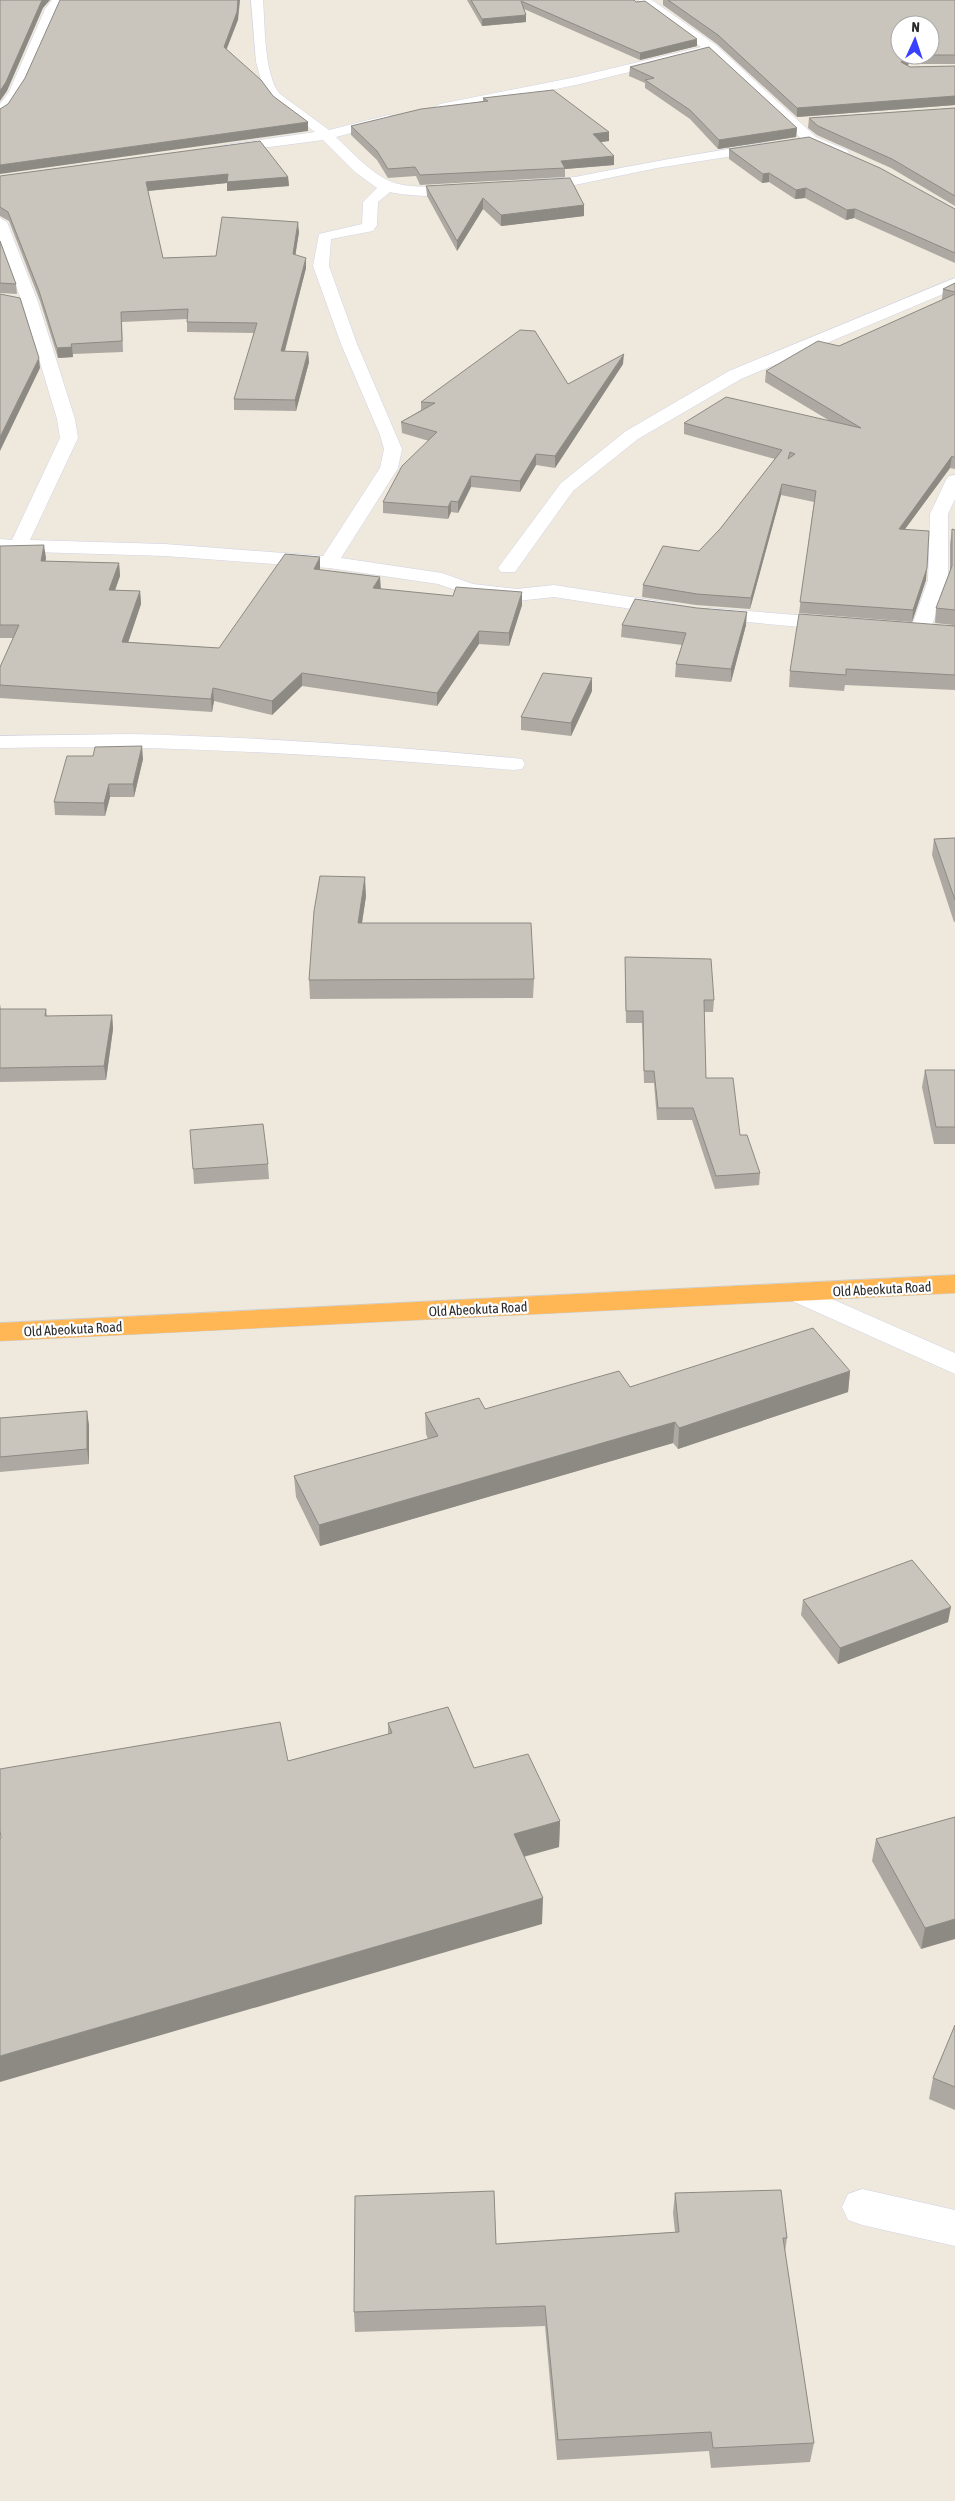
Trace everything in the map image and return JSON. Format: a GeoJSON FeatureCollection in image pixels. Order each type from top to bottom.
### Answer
{"type":"FeatureCollection","features":[{"type":"Feature","properties":{"kind":"highway","name":"Old Abeokuta Road"},"geometry":{"type":"LineString","coordinates":[[0,1332],[800,1294],[955,1284]]}},
{"type":"Feature","properties":{"kind":"street"},"geometry":{"type":"LineString","coordinates":[[0,113],[15,93],[51,9],[58,0]]}},
{"type":"Feature","properties":{"kind":"street"},"geometry":{"type":"LineString","coordinates":[[257,0],[258,32],[266,76],[272,94],[326,135],[371,178],[388,188],[411,191],[482,188]]}},
{"type":"Feature","properties":{"kind":"street"},"geometry":{"type":"LineString","coordinates":[[644,0],[711,48],[796,123],[811,140],[852,158]]}},
{"type":"Feature","properties":{"kind":"street"},"geometry":{"type":"LineString","coordinates":[[424,111],[516,95],[622,72],[711,48]]}},
{"type":"Feature","properties":{"kind":"street"},"geometry":{"type":"LineString","coordinates":[[210,151],[326,135],[398,117]]}},
{"type":"Feature","properties":{"kind":"street"},"geometry":{"type":"LineString","coordinates":[[796,123],[815,122]]}},
{"type":"Feature","properties":{"kind":"street"},"geometry":{"type":"LineString","coordinates":[[519,185],[565,183],[657,164],[811,140]]}},
{"type":"Feature","properties":{"kind":"street"},"geometry":{"type":"LineString","coordinates":[[329,562],[389,468],[393,448],[389,434],[349,344],[321,266],[324,237],[335,233],[368,228],[370,225],[368,208],[372,198],[388,188]]}},
{"type":"Feature","properties":{"kind":"street"},"geometry":{"type":"LineString","coordinates":[[0,222],[23,302],[66,419],[69,438],[10,544],[166,550],[329,562],[442,579],[470,589],[517,595],[554,591]]}},
{"type":"Feature","properties":{"kind":"street"},"geometry":{"type":"LineString","coordinates":[[493,571],[567,487],[632,435],[735,375],[955,283]]}},
{"type":"Feature","properties":{"kind":"street"},"geometry":{"type":"LineString","coordinates":[[901,630],[929,632],[938,580],[939,514],[955,480]]}},
{"type":"Feature","properties":{"kind":"street"},"geometry":{"type":"LineString","coordinates":[[442,579],[493,571],[554,591],[691,612],[852,626]]}},
{"type":"Feature","properties":{"kind":"street"},"geometry":{"type":"LineString","coordinates":[[0,742],[157,741],[253,744],[320,747],[514,764]]}},
{"type":"Feature","properties":{"kind":"street"},"geometry":{"type":"LineString","coordinates":[[800,1294],[955,1364]]}},
{"type":"Feature","properties":{"kind":"street"},"geometry":{"type":"LineString","coordinates":[[862,2207],[955,2228]]}},
{"type":"Feature","properties":{"kind":"building"},"geometry":{"type":"Polygon","coordinates":[[[0,0],[42,0],[6,82],[0,91],[0,0]]]}},
{"type":"Feature","properties":{"kind":"building"},"geometry":{"type":"Polygon","coordinates":[[[60,0],[238,0],[237,12],[224,47],[261,80],[273,96],[308,122],[0,165],[0,109],[8,104],[25,78],[60,0]]]}},
{"type":"Feature","properties":{"kind":"building"},"geometry":{"type":"Polygon","coordinates":[[[471,0],[645,1],[697,39],[640,53],[521,1],[526,15],[482,19],[471,0]]]}},
{"type":"Feature","properties":{"kind":"building"},"geometry":{"type":"Polygon","coordinates":[[[668,0],[955,0],[955,55],[940,55],[940,15],[890,15],[890,65],[906,65],[910,67],[955,66],[955,96],[797,108],[718,35],[668,0]]]}},
{"type":"Feature","properties":{"kind":"building"},"geometry":{"type":"Polygon","coordinates":[[[709,47],[797,128],[719,140],[690,110],[645,80],[654,78],[630,67],[709,47]]]}},
{"type":"Feature","properties":{"kind":"building"},"geometry":{"type":"Polygon","coordinates":[[[553,90],[609,132],[593,134],[614,156],[561,161],[565,168],[420,175],[415,167],[388,169],[377,151],[351,126],[421,109],[488,101],[483,98],[553,90]]]}},
{"type":"Feature","properties":{"kind":"building"},"geometry":{"type":"Polygon","coordinates":[[[955,108],[955,196],[892,159],[818,126],[809,118],[955,108]]]}},
{"type":"Feature","properties":{"kind":"building"},"geometry":{"type":"Polygon","coordinates":[[[809,137],[880,168],[955,209],[955,253],[855,209],[847,210],[806,188],[796,190],[769,173],[763,174],[729,149],[809,137]]]}},
{"type":"Feature","properties":{"kind":"building"},"geometry":{"type":"Polygon","coordinates":[[[260,141],[288,177],[227,182],[228,174],[146,182],[163,258],[216,256],[222,217],[298,222],[293,254],[306,258],[281,351],[308,352],[295,400],[234,399],[257,323],[187,322],[188,309],[121,312],[122,341],[71,344],[72,347],[57,348],[39,291],[8,212],[0,207],[0,176],[260,141]]]}},
{"type":"Feature","properties":{"kind":"building"},"geometry":{"type":"Polygon","coordinates":[[[570,178],[584,205],[501,215],[483,198],[457,241],[426,186],[570,178]]]}},
{"type":"Feature","properties":{"kind":"building"},"geometry":{"type":"Polygon","coordinates":[[[0,241],[16,284],[0,283],[0,241]]]}},
{"type":"Feature","properties":{"kind":"building"},"geometry":{"type":"Polygon","coordinates":[[[955,283],[955,292],[943,289],[955,283]]]}},
{"type":"Feature","properties":{"kind":"building"},"geometry":{"type":"Polygon","coordinates":[[[0,294],[20,298],[39,358],[0,437],[0,294]]]}},
{"type":"Feature","properties":{"kind":"building"},"geometry":{"type":"Polygon","coordinates":[[[955,294],[955,458],[952,456],[899,529],[929,531],[927,568],[913,610],[800,602],[816,491],[782,484],[751,598],[697,594],[643,585],[663,546],[699,551],[720,529],[782,450],[684,423],[726,397],[861,428],[766,371],[818,341],[839,346],[955,294]],[[790,452],[788,459],[795,454],[790,452]]]}},
{"type":"Feature","properties":{"kind":"building"},"geometry":{"type":"Polygon","coordinates":[[[520,330],[535,331],[568,384],[624,354],[555,456],[536,454],[520,481],[471,476],[458,502],[451,501],[448,507],[383,502],[402,466],[437,432],[401,422],[435,403],[421,402],[520,330]]]}},
{"type":"Feature","properties":{"kind":"building"},"geometry":{"type":"Polygon","coordinates":[[[952,529],[955,530],[955,610],[936,608],[952,566],[952,529]]]}},
{"type":"Feature","properties":{"kind":"building"},"geometry":{"type":"Polygon","coordinates":[[[44,545],[41,561],[119,563],[109,590],[140,591],[122,642],[219,648],[285,554],[320,557],[314,569],[380,577],[373,588],[453,596],[456,587],[522,592],[509,633],[479,631],[437,693],[302,673],[272,701],[213,688],[211,699],[0,685],[0,667],[19,625],[0,625],[0,546],[44,545]]]}},
{"type":"Feature","properties":{"kind":"building"},"geometry":{"type":"Polygon","coordinates":[[[635,599],[697,608],[747,612],[731,669],[676,664],[686,633],[622,625],[635,599]]]}},
{"type":"Feature","properties":{"kind":"building"},"geometry":{"type":"Polygon","coordinates":[[[799,614],[955,626],[955,675],[846,669],[846,675],[790,671],[799,614]]]}},
{"type":"Feature","properties":{"kind":"building"},"geometry":{"type":"Polygon","coordinates":[[[543,673],[592,678],[571,723],[521,717],[543,673]]]}},
{"type":"Feature","properties":{"kind":"building"},"geometry":{"type":"Polygon","coordinates":[[[142,746],[133,784],[109,784],[104,803],[54,802],[67,756],[93,756],[95,747],[142,746]]]}},
{"type":"Feature","properties":{"kind":"building"},"geometry":{"type":"Polygon","coordinates":[[[955,838],[955,900],[934,839],[955,838]]]}},
{"type":"Feature","properties":{"kind":"building"},"geometry":{"type":"Polygon","coordinates":[[[320,876],[365,877],[358,923],[531,923],[534,979],[309,980],[314,911],[320,876]]]}},
{"type":"Feature","properties":{"kind":"building"},"geometry":{"type":"Polygon","coordinates":[[[625,957],[711,959],[714,1000],[704,1000],[706,1078],[733,1078],[740,1135],[747,1135],[760,1173],[716,1176],[693,1108],[658,1108],[654,1071],[644,1071],[643,1011],[626,1011],[625,957]]]}},
{"type":"Feature","properties":{"kind":"building"},"geometry":{"type":"Polygon","coordinates":[[[0,1009],[46,1009],[45,1016],[112,1015],[104,1066],[0,1068],[0,1009]]]}},
{"type":"Feature","properties":{"kind":"building"},"geometry":{"type":"Polygon","coordinates":[[[925,1070],[955,1070],[955,1127],[936,1127],[925,1070]]]}},
{"type":"Feature","properties":{"kind":"building"},"geometry":{"type":"Polygon","coordinates":[[[263,1124],[268,1164],[193,1169],[190,1130],[263,1124]]]}},
{"type":"Feature","properties":{"kind":"building"},"geometry":{"type":"Polygon","coordinates":[[[813,1328],[850,1371],[679,1428],[675,1422],[319,1525],[294,1476],[438,1436],[425,1413],[479,1398],[485,1409],[619,1371],[630,1387],[813,1328]]]}},
{"type":"Feature","properties":{"kind":"building"},"geometry":{"type":"Polygon","coordinates":[[[87,1411],[87,1449],[0,1457],[0,1418],[87,1411]]]}},
{"type":"Feature","properties":{"kind":"building"},"geometry":{"type":"Polygon","coordinates":[[[912,1560],[951,1607],[840,1648],[803,1600],[912,1560]]]}},
{"type":"Feature","properties":{"kind":"building"},"geometry":{"type":"Polygon","coordinates":[[[448,1707],[474,1768],[528,1754],[560,1821],[514,1834],[543,1898],[0,2056],[0,1769],[280,1722],[288,1761],[392,1733],[388,1723],[448,1707]]]}},
{"type":"Feature","properties":{"kind":"building"},"geometry":{"type":"Polygon","coordinates":[[[955,1817],[955,1919],[925,1928],[876,1839],[955,1817]]]}},
{"type":"Feature","properties":{"kind":"building"},"geometry":{"type":"Polygon","coordinates":[[[955,2025],[955,2087],[933,2078],[955,2025]]]}},
{"type":"Feature","properties":{"kind":"building"},"geometry":{"type":"Polygon","coordinates":[[[781,2190],[787,2238],[783,2238],[814,2443],[713,2448],[711,2432],[558,2440],[545,2306],[354,2312],[355,2196],[494,2191],[496,2244],[679,2232],[675,2193],[781,2190]]]}}]}
